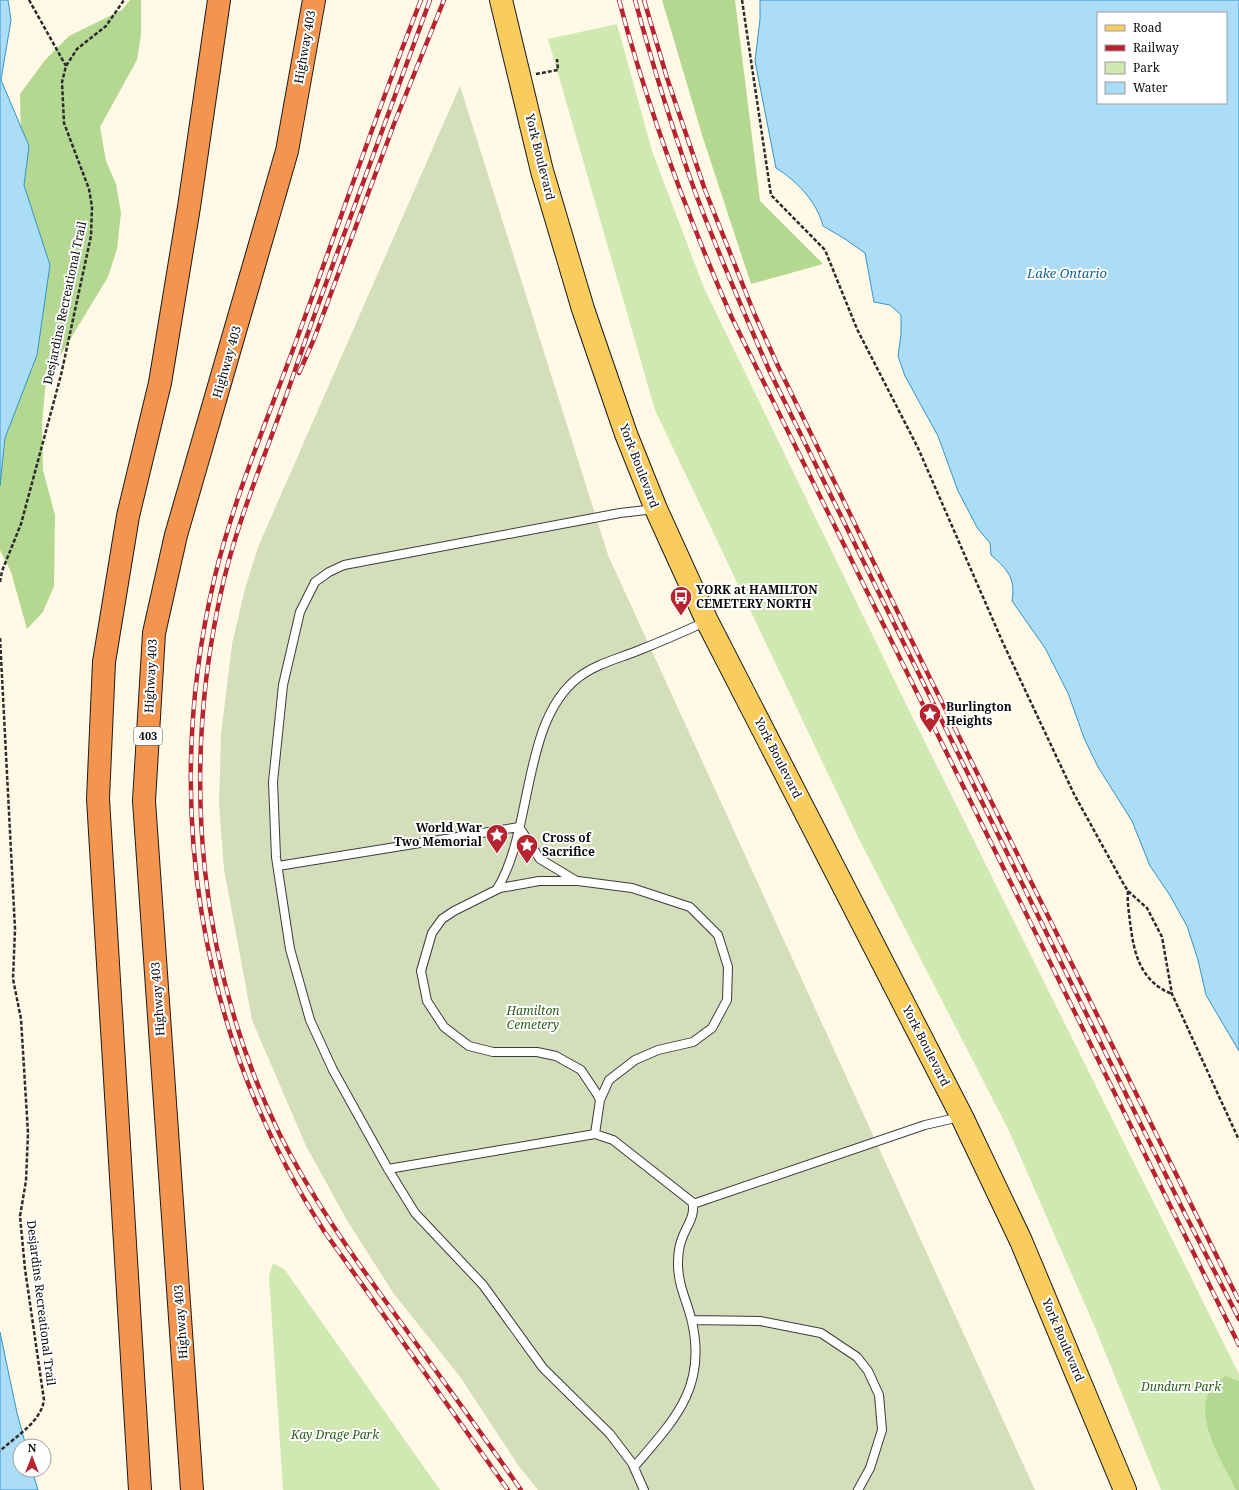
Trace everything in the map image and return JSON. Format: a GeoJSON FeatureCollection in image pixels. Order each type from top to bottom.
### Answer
{"type":"FeatureCollection","features":[{"type":"Feature","properties":{"kind":"highway"},"geometry":{"type":"LineString","coordinates":[[140,1490],[98,799],[104,662],[128,516],[160,383],[189,207],[219,0]]}},
{"type":"Feature","properties":{"kind":"highway","name":"Highway 403"},"geometry":{"type":"LineString","coordinates":[[192,1490],[144,801],[154,633],[176,535],[287,151],[314,0]]}},
{"type":"Feature","properties":{"kind":"main road","name":"York Boulevard"},"geometry":{"type":"LineString","coordinates":[[504,10],[542,171],[583,309],[626,434],[656,509],[707,621],[962,1117],[1021,1242],[1125,1490]]}},
{"type":"Feature","properties":{"kind":"lane"},"geometry":{"type":"LineString","coordinates":[[644,1490],[634,1467],[610,1434],[543,1368],[483,1285],[416,1213],[388,1169],[333,1070],[310,1020],[290,949],[278,866],[273,782],[283,685],[300,612],[316,582],[329,572],[344,565],[620,512],[656,509]]}},
{"type":"Feature","properties":{"kind":"lane"},"geometry":{"type":"LineString","coordinates":[[496,889],[512,856],[544,725],[558,699],[578,678],[594,667],[673,637],[707,621]]}},
{"type":"Feature","properties":{"kind":"lane"},"geometry":{"type":"LineString","coordinates":[[278,866],[519,827]]}},
{"type":"Feature","properties":{"kind":"lane"},"geometry":{"type":"LineString","coordinates":[[519,827],[540,859],[570,879],[632,888],[690,907],[718,935],[728,967],[727,1000],[712,1028],[694,1042],[658,1050],[635,1060],[609,1080],[600,1100],[595,1134]]}},
{"type":"Feature","properties":{"kind":"lane"},"geometry":{"type":"LineString","coordinates":[[578,881],[539,882],[496,889],[454,911],[442,920],[432,933],[421,971],[428,1001],[444,1027],[469,1046],[493,1052],[537,1052],[556,1056],[581,1070],[600,1100]]}},
{"type":"Feature","properties":{"kind":"lane"},"geometry":{"type":"LineString","coordinates":[[693,1204],[925,1125],[962,1117]]}},
{"type":"Feature","properties":{"kind":"lane"},"geometry":{"type":"LineString","coordinates":[[388,1169],[595,1134],[613,1140],[693,1204]]}},
{"type":"Feature","properties":{"kind":"lane"},"geometry":{"type":"LineString","coordinates":[[634,1467],[674,1419],[688,1395],[697,1358],[692,1320],[680,1285],[678,1261],[683,1237],[693,1214],[693,1204]]}},
{"type":"Feature","properties":{"kind":"lane"},"geometry":{"type":"LineString","coordinates":[[692,1320],[760,1320],[821,1333],[858,1357],[868,1371],[879,1395],[882,1430],[870,1468],[858,1490]]}},
{"type":"Feature","properties":{"kind":"path"},"geometry":{"type":"LineString","coordinates":[[29,0],[66,66]]}},
{"type":"Feature","properties":{"kind":"path","name":"Desjardins Recreational Trail"},"geometry":{"type":"LineString","coordinates":[[0,582],[2,571],[21,524],[61,375],[91,236],[92,208],[89,189],[64,123],[62,82],[66,66],[77,49],[106,26],[124,0]]}},
{"type":"Feature","properties":{"kind":"path"},"geometry":{"type":"LineString","coordinates":[[742,0],[771,195],[825,250],[858,329],[918,448],[1003,643],[1074,794],[1128,891],[1147,908],[1162,937],[1172,994],[1239,1140]]}},
{"type":"Feature","properties":{"kind":"path"},"geometry":{"type":"LineString","coordinates":[[540,73],[558,70],[557,59]]}},
{"type":"Feature","properties":{"kind":"path","name":"Desjardins Recreational Trail"},"geometry":{"type":"LineString","coordinates":[[0,638],[14,922],[13,979],[21,1019],[28,1133],[26,1181],[20,1216],[25,1269],[44,1400],[43,1409],[38,1416],[0,1451]]}},
{"type":"Feature","properties":{"kind":"path"},"geometry":{"type":"LineString","coordinates":[[1128,891],[1127,899],[1132,941],[1139,964],[1148,978],[1160,989],[1172,994]]}},
{"type":"Feature","properties":{"kind":"green space"},"geometry":{"type":"Polygon","coordinates":[[[130,0],[141,0],[141,35],[137,60],[100,127],[106,161],[116,184],[121,213],[117,249],[108,277],[46,379],[42,424],[43,470],[55,515],[54,586],[43,612],[27,629],[11,572],[0,550],[0,395],[23,224],[20,94],[45,60],[69,36],[122,10],[130,0]]]}},
{"type":"Feature","properties":{"kind":"green space"},"geometry":{"type":"Polygon","coordinates":[[[662,0],[735,0],[760,201],[823,264],[751,284],[703,138],[662,0]]]}},
{"type":"Feature","properties":{"kind":"green space","name":"Dundurn Park"},"geometry":{"type":"Polygon","coordinates":[[[617,24],[652,151],[704,288],[904,700],[1239,1374],[1239,1490],[1161,1490],[1094,1325],[1009,1131],[859,839],[655,410],[548,39],[617,24]]]}},
{"type":"Feature","properties":{"kind":"green space","name":"Hamilton Cemetery"},"geometry":{"type":"Polygon","coordinates":[[[460,86],[608,555],[1035,1490],[538,1490],[518,1465],[461,1378],[394,1294],[348,1222],[306,1146],[252,1020],[224,869],[219,804],[221,735],[232,644],[245,589],[258,547],[460,86]]]}},
{"type":"Feature","properties":{"kind":"green space","name":"Kay Drage Park"},"geometry":{"type":"Polygon","coordinates":[[[273,1263],[285,1270],[440,1490],[283,1490],[269,1276],[273,1263]]]}},
{"type":"Feature","properties":{"kind":"green space"},"geometry":{"type":"Polygon","coordinates":[[[1225,1376],[1239,1381],[1239,1490],[1236,1490],[1213,1443],[1208,1430],[1206,1417],[1205,1405],[1208,1394],[1225,1376]]]}},
{"type":"Feature","properties":{"kind":"water"},"geometry":{"type":"Polygon","coordinates":[[[0,0],[8,0],[11,20],[1,80],[29,146],[24,185],[50,265],[37,355],[5,438],[0,486],[0,0]]]}},
{"type":"Feature","properties":{"kind":"water","name":"Lake Ontario"},"geometry":{"type":"Polygon","coordinates":[[[760,0],[1239,0],[1239,1051],[1206,995],[1198,960],[1187,926],[1169,894],[1150,866],[1132,821],[1098,767],[1084,738],[1068,693],[1045,648],[1012,601],[1013,586],[1009,575],[1002,565],[991,555],[990,543],[978,529],[958,491],[938,436],[905,376],[898,356],[901,334],[901,315],[890,305],[874,302],[865,253],[823,226],[816,209],[805,193],[791,179],[776,168],[755,61],[760,19],[760,0]]]}},
{"type":"Feature","properties":{"kind":"water"},"geometry":{"type":"Polygon","coordinates":[[[0,1332],[24,1438],[12,1438],[12,1478],[34,1478],[38,1490],[0,1490],[0,1332]]]}},
{"type":"Feature","properties":{"kind":"railway"},"geometry":{"type":"LineString","coordinates":[[421,0],[242,485],[223,545],[215,576],[199,661],[192,746],[193,831],[202,915],[220,998],[246,1078],[281,1156],[324,1231],[508,1490]]}},
{"type":"Feature","properties":{"kind":"railway"},"geometry":{"type":"LineString","coordinates":[[430,0],[315,313],[235,540],[220,597],[208,665],[202,734],[200,802],[205,871],[215,939],[231,1006],[253,1071],[280,1135],[304,1180],[345,1244],[521,1490]]}},
{"type":"Feature","properties":{"kind":"railway"},"geometry":{"type":"LineString","coordinates":[[299,373],[314,339],[394,124],[444,0]]}},
{"type":"Feature","properties":{"kind":"railway"},"geometry":{"type":"LineString","coordinates":[[619,0],[630,41],[684,201],[732,318],[1239,1345]]}},
{"type":"Feature","properties":{"kind":"railway"},"geometry":{"type":"LineString","coordinates":[[635,0],[664,99],[697,197],[769,370],[1185,1214],[1239,1319]]}},
{"type":"Feature","properties":{"kind":"railway"},"geometry":{"type":"LineString","coordinates":[[644,0],[667,78],[705,190],[754,313],[778,366],[922,662],[1239,1301]]}},
{"type":"Feature","properties":{"kind":"place","name":"YORK at HAMILTON CEMETERY NORTH"},"geometry":{"type":"Point","coordinates":[681,616]}},
{"type":"Feature","properties":{"kind":"place","name":"Burlington Heights"},"geometry":{"type":"Point","coordinates":[930,734]}},
{"type":"Feature","properties":{"kind":"place","name":"World War Two Memorial"},"geometry":{"type":"Point","coordinates":[497,854]}},
{"type":"Feature","properties":{"kind":"place","name":"Cross of Sacrifice"},"geometry":{"type":"Point","coordinates":[527,864]}}]}
